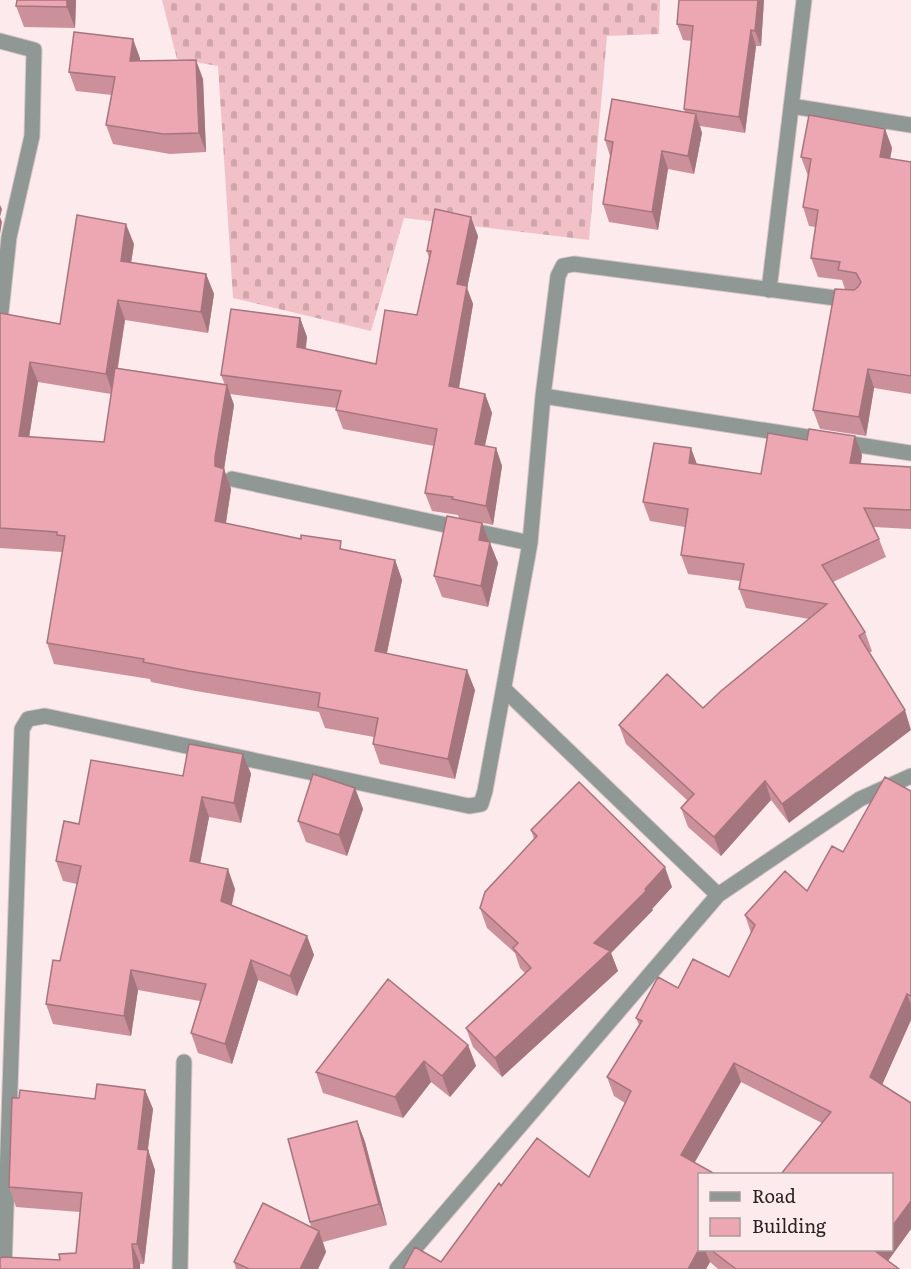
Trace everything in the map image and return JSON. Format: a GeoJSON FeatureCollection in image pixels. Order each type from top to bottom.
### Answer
{"type":"FeatureCollection","features":[{"type":"Feature","properties":{"kind":"street"},"geometry":{"type":"LineString","coordinates":[[769,290],[804,0]]}},
{"type":"Feature","properties":{"kind":"street"},"geometry":{"type":"LineString","coordinates":[[0,41],[34,50],[32,136],[9,237],[0,321]]}},
{"type":"Feature","properties":{"kind":"street"},"geometry":{"type":"LineString","coordinates":[[792,106],[911,125]]}},
{"type":"Feature","properties":{"kind":"street"},"geometry":{"type":"LineString","coordinates":[[4,1269],[22,729],[28,719],[45,716],[469,806],[481,804],[530,543],[543,396],[558,276],[563,266],[574,264],[858,300]]}},
{"type":"Feature","properties":{"kind":"street"},"geometry":{"type":"LineString","coordinates":[[543,396],[911,453]]}},
{"type":"Feature","properties":{"kind":"street"},"geometry":{"type":"LineString","coordinates":[[232,479],[530,543]]}},
{"type":"Feature","properties":{"kind":"street"},"geometry":{"type":"LineString","coordinates":[[504,689],[718,895]]}},
{"type":"Feature","properties":{"kind":"street"},"geometry":{"type":"LineString","coordinates":[[397,1269],[718,895],[860,799],[911,776]]}},
{"type":"Feature","properties":{"kind":"street"},"geometry":{"type":"LineString","coordinates":[[180,1269],[184,1062]]}},
{"type":"Feature","properties":{"kind":"green space"},"geometry":{"type":"Polygon","coordinates":[[[162,0],[660,0],[659,34],[607,36],[589,240],[404,218],[371,331],[233,298],[218,66],[177,59],[162,0]]]}},
{"type":"Feature","properties":{"kind":"building"},"geometry":{"type":"Polygon","coordinates":[[[17,0],[67,0],[67,7],[16,6],[17,0]]]}},
{"type":"Feature","properties":{"kind":"building"},"geometry":{"type":"Polygon","coordinates":[[[679,0],[758,0],[755,31],[751,30],[739,117],[684,109],[693,26],[677,24],[679,0]]]}},
{"type":"Feature","properties":{"kind":"building"},"geometry":{"type":"Polygon","coordinates":[[[74,32],[133,39],[130,61],[196,60],[199,133],[163,134],[106,125],[115,77],[69,72],[74,32]]]}},
{"type":"Feature","properties":{"kind":"building"},"geometry":{"type":"Polygon","coordinates":[[[612,99],[696,114],[688,156],[662,151],[652,212],[603,204],[613,142],[605,140],[612,99]]]}},
{"type":"Feature","properties":{"kind":"building"},"geometry":{"type":"Polygon","coordinates":[[[809,115],[885,129],[880,157],[911,162],[911,376],[868,369],[859,417],[813,410],[835,289],[854,290],[861,282],[856,273],[838,270],[840,262],[811,258],[818,210],[803,207],[811,159],[801,157],[809,115]]]}},
{"type":"Feature","properties":{"kind":"building"},"geometry":{"type":"Polygon","coordinates":[[[435,209],[471,217],[457,284],[467,286],[449,386],[485,394],[475,444],[496,448],[486,506],[452,499],[453,497],[425,493],[437,429],[336,410],[341,391],[221,375],[231,309],[300,318],[297,347],[376,364],[385,310],[417,315],[431,251],[427,251],[435,209]]]}},
{"type":"Feature","properties":{"kind":"building"},"geometry":{"type":"Polygon","coordinates":[[[77,215],[126,224],[121,261],[206,274],[201,312],[118,300],[106,374],[30,362],[19,436],[104,442],[115,368],[227,385],[215,457],[215,466],[224,469],[215,521],[301,539],[301,535],[341,541],[340,549],[395,560],[375,651],[467,670],[448,759],[373,744],[378,718],[318,707],[320,693],[189,671],[143,662],[144,659],[47,643],[65,536],[57,535],[57,532],[0,528],[0,313],[60,324],[77,215]]]}},
{"type":"Feature","properties":{"kind":"building"},"geometry":{"type":"Polygon","coordinates":[[[809,429],[855,436],[850,463],[911,467],[911,510],[864,508],[879,539],[822,565],[865,632],[859,636],[905,710],[782,804],[765,781],[714,837],[681,808],[694,794],[619,725],[667,674],[703,708],[827,604],[739,589],[744,564],[681,555],[688,509],[643,502],[654,443],[691,448],[689,463],[761,474],[768,433],[807,440],[809,429]]]}},
{"type":"Feature","properties":{"kind":"building"},"geometry":{"type":"Polygon","coordinates":[[[447,516],[482,523],[479,540],[490,542],[481,586],[434,576],[447,516]]]}},
{"type":"Feature","properties":{"kind":"building"},"geometry":{"type":"Polygon","coordinates":[[[189,744],[243,754],[234,803],[202,797],[190,861],[228,869],[221,901],[307,936],[290,976],[251,960],[225,1044],[191,1033],[206,984],[131,970],[124,1016],[46,1004],[53,960],[60,961],[81,866],[56,861],[64,821],[79,824],[91,760],[183,776],[189,744]]]}},
{"type":"Feature","properties":{"kind":"building"},"geometry":{"type":"Polygon","coordinates":[[[313,774],[355,788],[339,835],[298,821],[313,774]]]}},
{"type":"Feature","properties":{"kind":"building"},"geometry":{"type":"Polygon","coordinates":[[[885,777],[911,791],[911,996],[907,994],[870,1077],[911,1103],[911,1201],[893,1225],[893,1173],[782,1173],[831,1112],[734,1063],[681,1155],[713,1173],[698,1173],[698,1251],[688,1269],[403,1269],[415,1247],[441,1262],[499,1183],[501,1186],[537,1138],[589,1177],[631,1091],[607,1077],[642,1021],[636,1018],[658,977],[678,988],[693,959],[729,977],[755,925],[745,915],[785,871],[807,891],[832,846],[843,852],[885,777]]]}},
{"type":"Feature","properties":{"kind":"building"},"geometry":{"type":"Polygon","coordinates":[[[579,782],[665,867],[645,889],[646,891],[594,943],[610,951],[495,1058],[466,1028],[531,968],[513,948],[518,943],[480,908],[485,892],[537,836],[531,830],[579,782]]]}},
{"type":"Feature","properties":{"kind":"building"},"geometry":{"type":"Polygon","coordinates":[[[388,979],[468,1045],[442,1076],[424,1061],[395,1097],[316,1072],[388,979]]]}},
{"type":"Feature","properties":{"kind":"building"},"geometry":{"type":"Polygon","coordinates":[[[97,1084],[145,1090],[138,1149],[148,1150],[137,1244],[132,1244],[134,1269],[0,1269],[0,1258],[3,1257],[60,1260],[59,1254],[76,1253],[82,1193],[9,1187],[12,1098],[19,1098],[20,1090],[95,1099],[97,1084]]]}},
{"type":"Feature","properties":{"kind":"building"},"geometry":{"type":"Polygon","coordinates":[[[357,1121],[379,1204],[310,1222],[288,1139],[357,1121]]]}},
{"type":"Feature","properties":{"kind":"building"},"geometry":{"type":"Polygon","coordinates":[[[263,1203],[319,1231],[300,1269],[249,1269],[234,1262],[263,1203]]]}},
{"type":"Feature","properties":{"kind":"building"},"geometry":{"type":"Polygon","coordinates":[[[712,1251],[875,1251],[899,1269],[736,1269],[712,1251]]]}}]}
